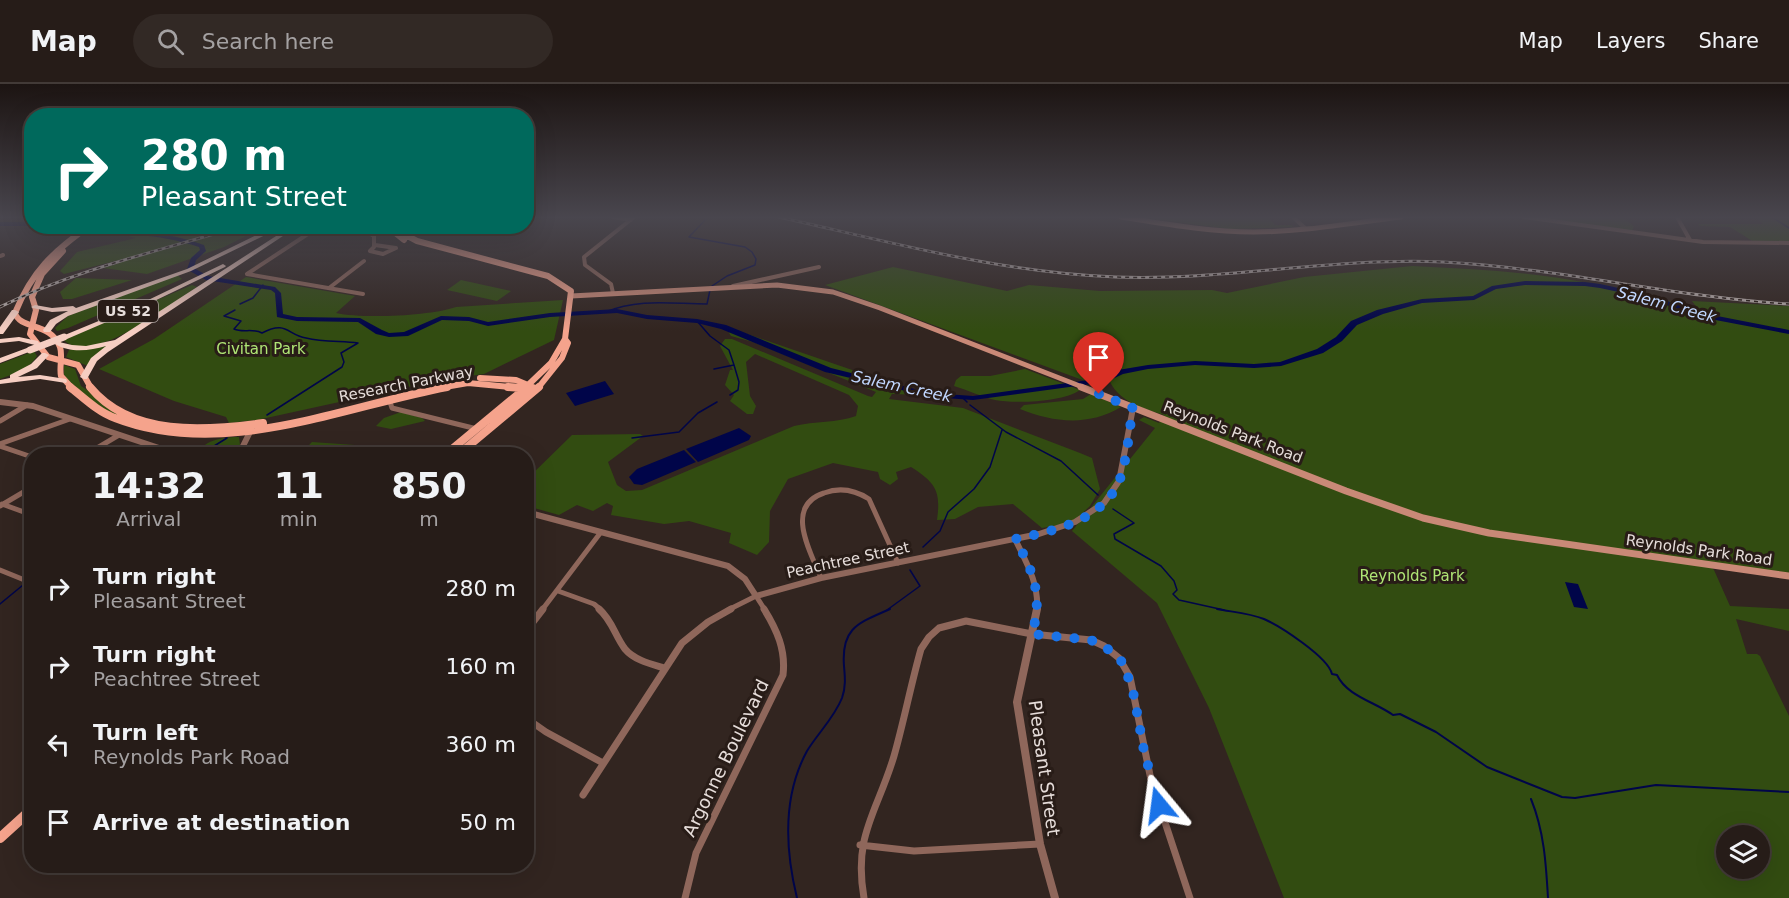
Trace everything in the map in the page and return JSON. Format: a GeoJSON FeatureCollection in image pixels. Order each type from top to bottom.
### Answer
{"type":"FeatureCollection","features":[{"type":"Feature","properties":{"kind":"highway"},"geometry":{"type":"LineString","coordinates":[[84,377],[99,355],[200,287],[217,267],[236,255]]}},
{"type":"Feature","properties":{"kind":"highway","name":"US 52"},"geometry":{"type":"LineString","coordinates":[[0,359],[189,281],[239,255]]}},
{"type":"Feature","properties":{"kind":"highway"},"geometry":{"type":"LineString","coordinates":[[47,330],[62,316],[98,302],[179,273],[217,267]]}},
{"type":"Feature","properties":{"kind":"highway"},"geometry":{"type":"LineString","coordinates":[[35,307],[62,310],[98,302]]}},
{"type":"Feature","properties":{"kind":"highway"},"geometry":{"type":"LineString","coordinates":[[0,332],[15,312]]}},
{"type":"Feature","properties":{"kind":"highway"},"geometry":{"type":"LineString","coordinates":[[59,344],[72,348],[93,347],[127,334]]}},
{"type":"Feature","properties":{"kind":"highway"},"geometry":{"type":"LineString","coordinates":[[0,341],[15,339],[30,346]]}},
{"type":"Feature","properties":{"kind":"highway"},"geometry":{"type":"LineString","coordinates":[[0,382],[30,369],[45,355]]}},
{"type":"Feature","properties":{"kind":"highway"},"geometry":{"type":"LineString","coordinates":[[0,382],[40,377],[63,381]]}},
{"type":"Feature","properties":{"kind":"main road"},"geometry":{"type":"LineString","coordinates":[[54,255],[38,268],[26,287],[15,312],[17,320],[47,330],[59,344],[62,353],[59,374],[63,381]]}},
{"type":"Feature","properties":{"kind":"main road"},"geometry":{"type":"LineString","coordinates":[[30,346],[35,307],[32,300],[33,291],[42,273],[58,255]]}},
{"type":"Feature","properties":{"kind":"main road"},"geometry":{"type":"LineString","coordinates":[[456,255],[546,278],[571,296],[565,339],[568,343],[562,360],[467,447]]}},
{"type":"Feature","properties":{"kind":"main road","name":"Reynolds Park Road"},"geometry":{"type":"LineString","coordinates":[[571,296],[731,286],[788,286],[842,295],[1375,502],[1441,523],[1539,542],[1789,576]]}},
{"type":"Feature","properties":{"kind":"main road","name":"Research Parkway"},"geometry":{"type":"LineString","coordinates":[[30,346],[45,355],[78,366],[84,377],[105,402],[143,420],[192,428],[253,427],[469,378],[501,378],[530,388]]}},
{"type":"Feature","properties":{"kind":"main road","name":"Research Parkway"},"geometry":{"type":"LineString","coordinates":[[63,381],[108,415],[144,429],[193,434],[253,427],[474,383],[530,388]]}},
{"type":"Feature","properties":{"kind":"main road"},"geometry":{"type":"LineString","coordinates":[[455,447],[530,388]]}},
{"type":"Feature","properties":{"kind":"main road"},"geometry":{"type":"LineString","coordinates":[[0,838],[24,816]]}},
{"type":"Feature","properties":{"kind":"street"},"geometry":{"type":"LineString","coordinates":[[277,255],[248,274],[363,294]]}},
{"type":"Feature","properties":{"kind":"street"},"geometry":{"type":"LineString","coordinates":[[587,255],[584,257],[585,265],[612,285],[613,293]]}},
{"type":"Feature","properties":{"kind":"street"},"geometry":{"type":"LineString","coordinates":[[329,288],[364,261]]}},
{"type":"Feature","properties":{"kind":"street"},"geometry":{"type":"LineString","coordinates":[[731,286],[819,267]]}},
{"type":"Feature","properties":{"kind":"street"},"geometry":{"type":"LineString","coordinates":[[389,399],[392,408],[477,429]]}},
{"type":"Feature","properties":{"kind":"street"},"geometry":{"type":"LineString","coordinates":[[0,402],[27,405],[156,447]]}},
{"type":"Feature","properties":{"kind":"street"},"geometry":{"type":"LineString","coordinates":[[0,422],[27,405]]}},
{"type":"Feature","properties":{"kind":"street","name":"Peachtree Street"},"geometry":{"type":"LineString","coordinates":[[583,795],[664,668],[682,643],[699,627],[720,613],[756,596],[821,578],[1062,528],[1085,517],[1104,503],[1122,475],[1133,408]]}},
{"type":"Feature","properties":{"kind":"street"},"geometry":{"type":"LineString","coordinates":[[0,445],[70,419]]}},
{"type":"Feature","properties":{"kind":"street"},"geometry":{"type":"LineString","coordinates":[[243,447],[253,427]]}},
{"type":"Feature","properties":{"kind":"street"},"geometry":{"type":"LineString","coordinates":[[99,447],[119,435]]}},
{"type":"Feature","properties":{"kind":"street"},"geometry":{"type":"LineString","coordinates":[[0,445],[24,454]]}},
{"type":"Feature","properties":{"kind":"street"},"geometry":{"type":"LineString","coordinates":[[821,578],[800,517],[802,507],[810,499],[828,491],[847,490],[869,499],[898,563]]}},
{"type":"Feature","properties":{"kind":"street"},"geometry":{"type":"LineString","coordinates":[[1,504],[24,491]]}},
{"type":"Feature","properties":{"kind":"street"},"geometry":{"type":"LineString","coordinates":[[1,504],[24,512]]}},
{"type":"Feature","properties":{"kind":"street","name":"Argonne Boulevard"},"geometry":{"type":"LineString","coordinates":[[534,514],[728,566],[745,579],[775,625],[783,647],[783,675],[696,853],[685,898]]}},
{"type":"Feature","properties":{"kind":"street"},"geometry":{"type":"LineString","coordinates":[[534,621],[601,531]]}},
{"type":"Feature","properties":{"kind":"street","name":"Pleasant Street"},"geometry":{"type":"LineString","coordinates":[[1015,539],[1032,574],[1038,595],[1036,620],[1017,702],[1040,843],[1055,898]]}},
{"type":"Feature","properties":{"kind":"street"},"geometry":{"type":"LineString","coordinates":[[0,570],[24,580]]}},
{"type":"Feature","properties":{"kind":"street"},"geometry":{"type":"LineString","coordinates":[[558,591],[594,604],[608,617],[626,650],[640,660],[664,668]]}},
{"type":"Feature","properties":{"kind":"street"},"geometry":{"type":"LineString","coordinates":[[864,898],[860,874],[860,845],[890,769],[915,666],[928,635],[945,625],[966,621],[1032,634],[1091,640],[1111,651],[1124,664],[1134,696],[1151,780],[1190,898]]}},
{"type":"Feature","properties":{"kind":"street"},"geometry":{"type":"LineString","coordinates":[[534,724],[603,763]]}},
{"type":"Feature","properties":{"kind":"street"},"geometry":{"type":"LineString","coordinates":[[860,845],[914,851],[1040,843]]}},
{"type":"Feature","properties":{"kind":"green space"},"geometry":{"type":"Polygon","coordinates":[[[74,255],[201,255],[147,274],[103,268],[120,263],[119,260],[64,274],[60,271],[74,255]]]}},
{"type":"Feature","properties":{"kind":"green space","name":"Reynolds Park"},"geometry":{"type":"Polygon","coordinates":[[[1412,266],[1474,269],[1566,279],[1656,301],[1664,300],[1697,308],[1692,301],[1789,306],[1789,573],[1706,562],[1714,570],[1730,606],[1789,609],[1789,631],[1736,619],[1747,654],[1760,656],[1789,716],[1789,898],[1284,898],[1209,708],[1157,603],[1072,531],[1155,428],[1139,420],[1144,417],[1159,423],[1164,415],[1126,400],[1110,382],[1088,382],[825,285],[893,267],[1007,291],[1029,285],[1100,291],[1212,290],[1227,293],[1304,277],[1412,266]]]}},
{"type":"Feature","properties":{"kind":"green space"},"geometry":{"type":"Polygon","coordinates":[[[177,275],[182,279],[68,328],[57,331],[55,328],[68,316],[177,275]]]}},
{"type":"Feature","properties":{"kind":"green space","name":"Civitan Park"},"geometry":{"type":"Polygon","coordinates":[[[246,277],[355,296],[336,313],[348,315],[414,314],[456,307],[563,300],[554,340],[484,374],[440,380],[257,420],[229,423],[226,417],[174,401],[99,369],[154,339],[246,277]]]}},
{"type":"Feature","properties":{"kind":"green space"},"geometry":{"type":"Polygon","coordinates":[[[76,278],[132,280],[72,299],[63,299],[60,292],[76,278]]]}},
{"type":"Feature","properties":{"kind":"green space"},"geometry":{"type":"Polygon","coordinates":[[[461,280],[511,291],[497,301],[447,290],[461,280]]]}},
{"type":"Feature","properties":{"kind":"green space"},"geometry":{"type":"Polygon","coordinates":[[[192,285],[197,287],[151,318],[111,340],[93,346],[76,346],[64,340],[192,285]]]}},
{"type":"Feature","properties":{"kind":"green space"},"geometry":{"type":"Polygon","coordinates":[[[733,329],[925,395],[892,394],[889,399],[963,408],[1092,458],[1100,489],[1090,506],[1072,523],[1042,528],[1013,504],[978,507],[955,519],[937,520],[938,502],[935,489],[926,478],[911,467],[896,472],[898,479],[890,485],[880,479],[878,472],[833,463],[788,479],[770,511],[769,542],[757,555],[729,543],[731,533],[689,521],[664,524],[611,515],[613,506],[607,503],[593,511],[577,505],[559,515],[534,508],[534,472],[572,435],[640,434],[643,436],[608,462],[617,485],[626,491],[642,490],[794,426],[856,416],[858,406],[849,395],[755,354],[746,362],[750,396],[756,406],[753,414],[747,414],[730,401],[734,395],[725,385],[730,370],[733,370],[720,346],[725,339],[732,339],[868,396],[872,397],[876,392],[753,342],[731,336],[729,333],[733,329]]]}},
{"type":"Feature","properties":{"kind":"green space"},"geometry":{"type":"Polygon","coordinates":[[[113,343],[88,366],[66,357],[69,350],[113,343]]]}},
{"type":"Feature","properties":{"kind":"green space"},"geometry":{"type":"Polygon","coordinates":[[[34,351],[37,356],[30,364],[0,379],[0,364],[34,351]]]}},
{"type":"Feature","properties":{"kind":"green space"},"geometry":{"type":"Polygon","coordinates":[[[64,365],[75,369],[81,386],[126,416],[120,418],[83,394],[64,375],[64,365]]]}},
{"type":"Feature","properties":{"kind":"green space"},"geometry":{"type":"Polygon","coordinates":[[[1025,369],[1080,390],[1062,397],[1015,402],[995,400],[954,386],[956,380],[961,376],[990,376],[1025,369]]]}},
{"type":"Feature","properties":{"kind":"green space"},"geometry":{"type":"Polygon","coordinates":[[[1091,394],[1121,407],[1084,420],[1059,420],[1020,409],[1024,405],[1083,399],[1091,394]]]}},
{"type":"Feature","properties":{"kind":"green space"},"geometry":{"type":"Polygon","coordinates":[[[401,412],[425,421],[391,429],[376,426],[384,418],[401,412]]]}},
{"type":"Feature","properties":{"kind":"green space"},"geometry":{"type":"Polygon","coordinates":[[[239,437],[240,445],[238,447],[203,447],[210,442],[222,438],[239,437]]]}},
{"type":"Feature","properties":{"kind":"green space"},"geometry":{"type":"Polygon","coordinates":[[[312,442],[359,445],[358,447],[307,447],[312,442]]]}},
{"type":"Feature","properties":{"kind":"shaded area"},"geometry":{"type":"Polygon","coordinates":[[[605,381],[614,394],[575,406],[566,393],[605,381]]]}},
{"type":"Feature","properties":{"kind":"shaded area"},"geometry":{"type":"Polygon","coordinates":[[[739,428],[751,436],[749,440],[698,462],[686,449],[739,428]]]}},
{"type":"Feature","properties":{"kind":"shaded area"},"geometry":{"type":"Polygon","coordinates":[[[684,450],[696,462],[642,485],[634,484],[629,477],[637,469],[684,450]]]}},
{"type":"Feature","properties":{"kind":"shaded area"},"geometry":{"type":"Polygon","coordinates":[[[1565,582],[1578,584],[1588,609],[1574,607],[1565,582]]]}},
{"type":"Feature","properties":{"kind":"waterway","name":"Salem Creek"},"geometry":{"type":"LineString","coordinates":[[198,255],[193,259],[190,269],[206,278],[273,288],[278,293],[280,315],[297,319],[360,320],[379,332],[389,335],[405,334],[441,318],[469,319],[488,324],[550,315],[617,311],[647,317],[697,321],[723,327],[828,370],[931,395],[973,398],[1106,380],[1121,372],[1148,367],[1195,363],[1254,366],[1281,364],[1320,351],[1339,339],[1354,323],[1380,312],[1422,301],[1474,298],[1494,287],[1525,283],[1600,286],[1644,295],[1705,316],[1789,332]]}},
{"type":"Feature","properties":{"kind":"waterway"},"geometry":{"type":"LineString","coordinates":[[712,286],[727,276],[755,265],[754,255]]}},
{"type":"Feature","properties":{"kind":"waterway"},"geometry":{"type":"LineString","coordinates":[[240,304],[253,298],[263,285]]}},
{"type":"Feature","properties":{"kind":"waterway"},"geometry":{"type":"LineString","coordinates":[[606,312],[643,303],[707,304],[710,290]]}},
{"type":"Feature","properties":{"kind":"waterway"},"geometry":{"type":"LineString","coordinates":[[235,310],[224,316],[241,321],[234,329],[237,330],[262,333],[270,329],[282,328],[312,339],[358,343],[341,353],[344,362],[342,367],[267,415]]}},
{"type":"Feature","properties":{"kind":"waterway"},"geometry":{"type":"LineString","coordinates":[[697,321],[710,336],[729,350],[734,365]]}},
{"type":"Feature","properties":{"kind":"waterway"},"geometry":{"type":"LineString","coordinates":[[714,369],[734,365]]}},
{"type":"Feature","properties":{"kind":"waterway"},"geometry":{"type":"LineString","coordinates":[[730,395],[738,390],[739,382],[734,365]]}},
{"type":"Feature","properties":{"kind":"waterway","name":"Salem Creek"},"geometry":{"type":"LineString","coordinates":[[963,398],[967,402]]}},
{"type":"Feature","properties":{"kind":"waterway"},"geometry":{"type":"LineString","coordinates":[[632,438],[679,432],[698,413],[717,402]]}},
{"type":"Feature","properties":{"kind":"waterway"},"geometry":{"type":"LineString","coordinates":[[970,405],[1006,432],[1061,461],[1098,495]]}},
{"type":"Feature","properties":{"kind":"waterway"},"geometry":{"type":"LineString","coordinates":[[923,547],[940,531],[948,512],[974,489],[990,467],[1002,430]]}},
{"type":"Feature","properties":{"kind":"waterway"},"geometry":{"type":"LineString","coordinates":[[212,447],[227,438]]}},
{"type":"Feature","properties":{"kind":"waterway"},"geometry":{"type":"LineString","coordinates":[[1113,509],[1134,523],[1114,534],[1115,539],[1161,566],[1174,581],[1177,590],[1173,594],[1179,600],[1224,610]]}},
{"type":"Feature","properties":{"kind":"waterway"},"geometry":{"type":"LineString","coordinates":[[887,610],[920,586],[910,570]]}},
{"type":"Feature","properties":{"kind":"waterway"},"geometry":{"type":"LineString","coordinates":[[0,604],[23,585]]}},
{"type":"Feature","properties":{"kind":"waterway"},"geometry":{"type":"LineString","coordinates":[[797,898],[788,842],[793,786],[807,751],[835,712],[842,698],[845,682],[844,653],[849,635],[861,623],[890,609]]}},
{"type":"Feature","properties":{"kind":"waterway"},"geometry":{"type":"LineString","coordinates":[[1217,609],[1264,619],[1313,651],[1329,667],[1332,674],[1337,675],[1354,693],[1393,715],[1400,714],[1436,732],[1487,767],[1562,797],[1575,798],[1656,785],[1789,792]]}},
{"type":"Feature","properties":{"kind":"waterway"},"geometry":{"type":"LineString","coordinates":[[1531,799],[1542,835],[1548,898]]}},
{"type":"Feature","properties":{"kind":"railway"},"geometry":{"type":"LineString","coordinates":[[0,307],[88,271],[142,255]]}},
{"type":"Feature","properties":{"kind":"railway"},"geometry":{"type":"LineString","coordinates":[[946,255],[1031,269],[1116,277],[1198,276],[1402,261],[1443,262],[1530,270],[1702,295],[1789,304]]}},
{"type":"Feature","properties":{"kind":"route"},"geometry":{"type":"LineString","coordinates":[[1099,394],[1133,408],[1122,475],[1117,486],[1104,503],[1076,522],[1062,528],[1015,539],[1025,556],[1038,595],[1036,620],[1032,634],[1091,640],[1111,651],[1124,664],[1130,677],[1144,751],[1159,805]]}}]}
